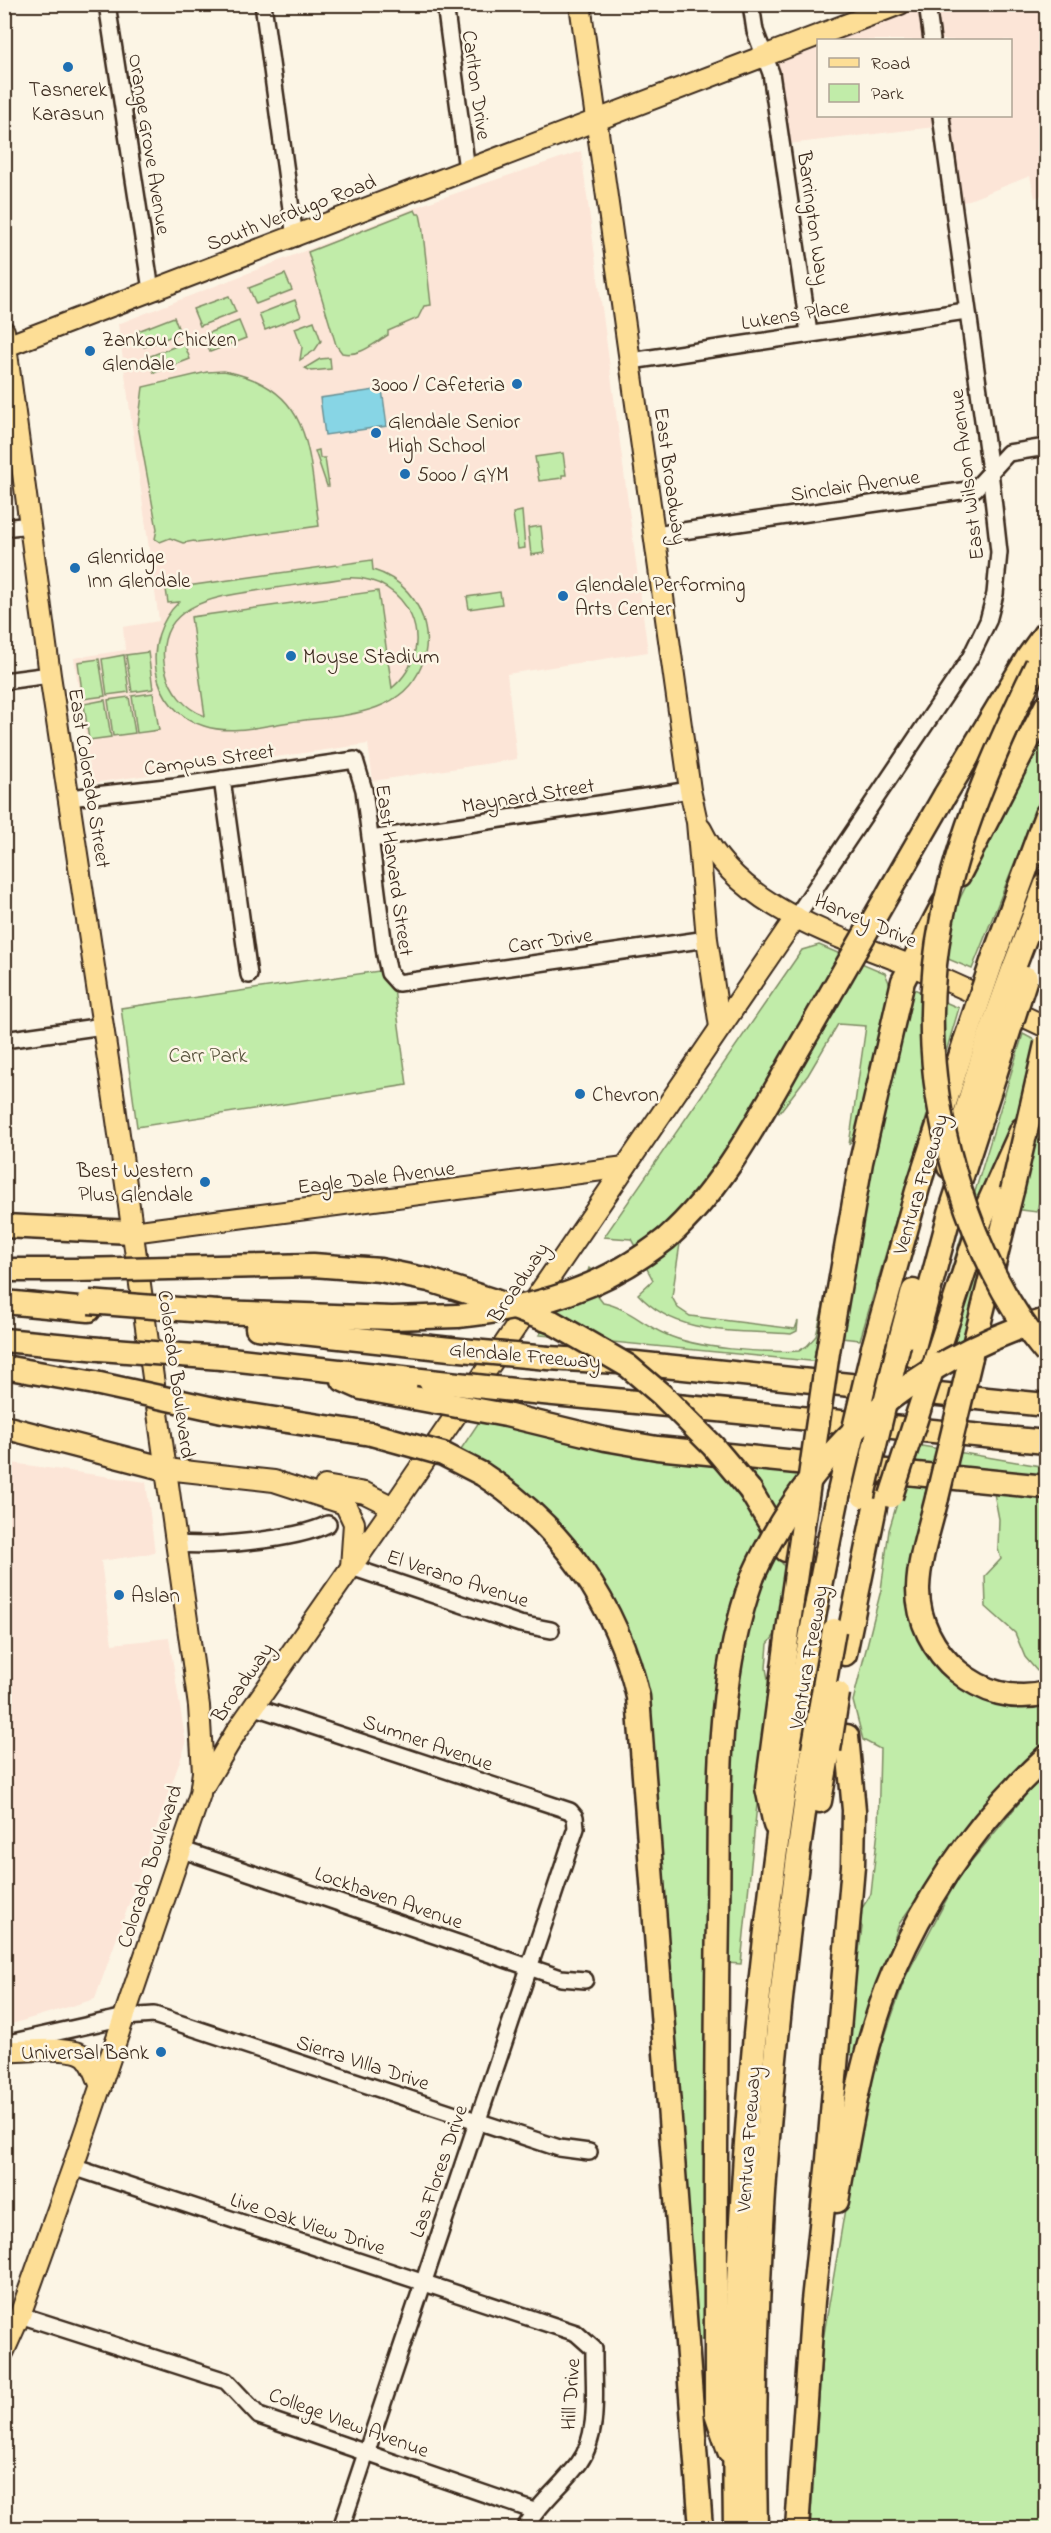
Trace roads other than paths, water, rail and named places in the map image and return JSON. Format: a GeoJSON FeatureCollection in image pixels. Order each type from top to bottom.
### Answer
{"type":"FeatureCollection","features":[{"type":"Feature","properties":{"kind":"highway"},"geometry":{"type":"LineString","coordinates":[[4,1301],[217,1318],[458,1316],[520,1308],[575,1292],[629,1265],[667,1238],[688,1219],[721,1178],[1032,661],[1047,632]]}},
{"type":"Feature","properties":{"kind":"highway"},"geometry":{"type":"LineString","coordinates":[[1047,644],[1032,661],[972,810],[955,867],[937,943],[931,987],[930,1041],[934,1087],[967,1211],[1006,1294],[1047,1353]]}},
{"type":"Feature","properties":{"kind":"highway"},"geometry":{"type":"LineString","coordinates":[[778,1834],[766,1788],[828,1352],[861,1162],[903,981],[1047,706]]}},
{"type":"Feature","properties":{"kind":"highway","name":"Ventura Freeway"},"geometry":{"type":"LineString","coordinates":[[735,2529],[738,2297],[753,2065],[778,1834],[810,1636],[865,1496],[893,1349],[919,1184],[983,1045],[1010,968],[1047,815]]}},
{"type":"Feature","properties":{"kind":"highway"},"geometry":{"type":"LineString","coordinates":[[1010,968],[1047,857]]}},
{"type":"Feature","properties":{"kind":"highway"},"geometry":{"type":"LineString","coordinates":[[1010,968],[1047,884]]}},
{"type":"Feature","properties":{"kind":"highway","name":"Ventura Freeway"},"geometry":{"type":"LineString","coordinates":[[768,2529],[767,2413],[772,2269],[791,2010],[821,1750],[845,1654],[869,1529],[865,1496],[893,1349],[951,1213],[983,1045],[1010,968],[1047,924]]}},
{"type":"Feature","properties":{"kind":"highway"},"geometry":{"type":"LineString","coordinates":[[1047,1044],[918,1588],[920,1610],[929,1637],[942,1656],[969,1681],[989,1689],[1014,1694],[1047,1693]]}},
{"type":"Feature","properties":{"kind":"highway"},"geometry":{"type":"LineString","coordinates":[[747,2529],[749,2341],[756,2184],[774,1963],[806,1733],[865,1496],[936,1358],[981,1220],[1001,1171],[1047,1079]]}},
{"type":"Feature","properties":{"kind":"highway"},"geometry":{"type":"LineString","coordinates":[[4,1226],[132,1232]]}},
{"type":"Feature","properties":{"kind":"highway"},"geometry":{"type":"LineString","coordinates":[[4,1270],[313,1265],[380,1270],[429,1280],[492,1300],[552,1322],[628,1366],[662,1395],[713,1446],[750,1490],[786,1550]]}},
{"type":"Feature","properties":{"kind":"highway","name":"Glendale Freeway"},"geometry":{"type":"LineString","coordinates":[[217,1318],[450,1349],[635,1363],[1047,1406]]}},
{"type":"Feature","properties":{"kind":"highway"},"geometry":{"type":"LineString","coordinates":[[734,2468],[716,2413],[716,2049],[722,1709],[736,1627],[753,1576],[791,1504],[815,1471],[851,1431],[890,1397],[923,1374],[962,1352],[1014,1330],[1047,1320]]}},
{"type":"Feature","properties":{"kind":"highway","name":"Glendale Freeway"},"geometry":{"type":"LineString","coordinates":[[4,1340],[221,1358],[523,1391],[1047,1442]]}},
{"type":"Feature","properties":{"kind":"highway"},"geometry":{"type":"LineString","coordinates":[[4,1367],[95,1383],[223,1411],[371,1434],[444,1454],[482,1474],[537,1516],[581,1565],[619,1635],[638,1697],[701,2529]]}},
{"type":"Feature","properties":{"kind":"highway"},"geometry":{"type":"LineString","coordinates":[[320,1369],[361,1388],[507,1414],[604,1439],[657,1448],[1047,1487]]}},
{"type":"Feature","properties":{"kind":"highway"},"geometry":{"type":"LineString","coordinates":[[935,1395],[1047,1397]]}},
{"type":"Feature","properties":{"kind":"highway"},"geometry":{"type":"LineString","coordinates":[[4,1427],[166,1468]]}},
{"type":"Feature","properties":{"kind":"highway"},"geometry":{"type":"LineString","coordinates":[[931,1431],[1047,1457]]}},
{"type":"Feature","properties":{"kind":"highway"},"geometry":{"type":"LineString","coordinates":[[756,2529],[758,2341],[769,2124],[794,1878],[821,1750],[834,1630],[865,1496]]}},
{"type":"Feature","properties":{"kind":"highway"},"geometry":{"type":"LineString","coordinates":[[797,2529],[813,2301],[828,2160],[852,1866],[854,1810],[847,1736]]}},
{"type":"Feature","properties":{"kind":"highway"},"geometry":{"type":"LineString","coordinates":[[813,2301],[827,2254],[854,2107],[894,1973],[919,1919],[963,1848],[1047,1757]]}},
{"type":"Feature","properties":{"kind":"main road","name":"East Broadway"},"geometry":{"type":"LineString","coordinates":[[580,4],[690,790],[697,822],[707,939],[720,1027]]}},
{"type":"Feature","properties":{"kind":"main road","name":"South Verdugo Road"},"geometry":{"type":"LineString","coordinates":[[5,341],[295,238],[900,4]]}},
{"type":"Feature","properties":{"kind":"main road","name":"East Colorado Street"},"geometry":{"type":"LineString","coordinates":[[5,341],[50,675],[132,1232]]}},
{"type":"Feature","properties":{"kind":"main road","name":"Harvey Drive"},"geometry":{"type":"LineString","coordinates":[[697,822],[710,849],[734,878],[754,894],[796,917],[1047,1027]]}},
{"type":"Feature","properties":{"kind":"main road","name":"Broadway"},"geometry":{"type":"LineString","coordinates":[[200,1794],[214,1765],[796,917]]}},
{"type":"Feature","properties":{"kind":"main road","name":"Eagle Dale Avenue"},"geometry":{"type":"LineString","coordinates":[[132,1232],[625,1167]]}},
{"type":"Feature","properties":{"kind":"main road","name":"Colorado Boulevard"},"geometry":{"type":"LineString","coordinates":[[4,2351],[20,2315],[101,2087],[200,1794],[203,1772],[202,1741],[177,1544],[132,1232]]}},
{"type":"Feature","properties":{"kind":"main road"},"geometry":{"type":"LineString","coordinates":[[166,1468],[365,1493],[393,1507]]}},
{"type":"Feature","properties":{"kind":"main road"},"geometry":{"type":"LineString","coordinates":[[274,1481],[345,1503],[354,1523],[351,1568]]}},
{"type":"Feature","properties":{"kind":"main road"},"geometry":{"type":"LineString","coordinates":[[4,2052],[68,2051],[84,2055],[93,2067],[101,2087]]}},
{"type":"Feature","properties":{"kind":"street","name":"Orange Grove Avenue"},"geometry":{"type":"LineString","coordinates":[[107,4],[151,290]]}},
{"type":"Feature","properties":{"kind":"street"},"geometry":{"type":"LineString","coordinates":[[263,4],[295,238]]}},
{"type":"Feature","properties":{"kind":"street","name":"Carlton Drive"},"geometry":{"type":"LineString","coordinates":[[445,4],[467,170]]}},
{"type":"Feature","properties":{"kind":"street","name":"Barrington Way"},"geometry":{"type":"LineString","coordinates":[[751,4],[755,31],[771,73],[809,333]]}},
{"type":"Feature","properties":{"kind":"street"},"geometry":{"type":"LineString","coordinates":[[927,4],[932,39]]}},
{"type":"Feature","properties":{"kind":"street","name":"East Wilson Avenue"},"geometry":{"type":"LineString","coordinates":[[796,917],[965,666],[988,621],[995,594],[999,552],[990,471],[966,311],[941,117]]}},
{"type":"Feature","properties":{"kind":"street","name":"Lukens Place"},"geometry":{"type":"LineString","coordinates":[[631,361],[966,311]]}},
{"type":"Feature","properties":{"kind":"street","name":"Sinclair Avenue"},"geometry":{"type":"LineString","coordinates":[[655,536],[973,489],[1008,453],[1047,447]]}},
{"type":"Feature","properties":{"kind":"street"},"geometry":{"type":"LineString","coordinates":[[4,528],[30,525]]}},
{"type":"Feature","properties":{"kind":"street"},"geometry":{"type":"LineString","coordinates":[[4,681],[50,675]]}},
{"type":"Feature","properties":{"kind":"street","name":"Campus Street"},"geometry":{"type":"LineString","coordinates":[[69,798],[355,760]]}},
{"type":"Feature","properties":{"kind":"street","name":"East Harvard Street"},"geometry":{"type":"LineString","coordinates":[[355,760],[364,790],[385,956],[389,973],[399,984]]}},
{"type":"Feature","properties":{"kind":"street"},"geometry":{"type":"LineString","coordinates":[[222,779],[249,975]]}},
{"type":"Feature","properties":{"kind":"street","name":"Maynard Street"},"geometry":{"type":"LineString","coordinates":[[371,839],[690,790]]}},
{"type":"Feature","properties":{"kind":"street","name":"Carr Drive"},"geometry":{"type":"LineString","coordinates":[[399,984],[707,939]]}},
{"type":"Feature","properties":{"kind":"street"},"geometry":{"type":"LineString","coordinates":[[4,1040],[103,1026]]}},
{"type":"Feature","properties":{"kind":"street"},"geometry":{"type":"LineString","coordinates":[[177,1544],[194,1545],[300,1534],[328,1524]]}},
{"type":"Feature","properties":{"kind":"street","name":"El Verano Avenue"},"geometry":{"type":"LineString","coordinates":[[351,1568],[520,1624],[551,1630]]}},
{"type":"Feature","properties":{"kind":"street","name":"Sumner Avenue"},"geometry":{"type":"LineString","coordinates":[[255,1707],[570,1811],[575,1817],[576,1828]]}},
{"type":"Feature","properties":{"kind":"street","name":"Las Flores Drive"},"geometry":{"type":"LineString","coordinates":[[341,2529],[576,1828]]}},
{"type":"Feature","properties":{"kind":"street","name":"Lockhaven Avenue"},"geometry":{"type":"LineString","coordinates":[[180,1849],[561,1978],[585,1980]]}},
{"type":"Feature","properties":{"kind":"street","name":"Sierra VIlla Drive"},"geometry":{"type":"LineString","coordinates":[[4,2044],[125,2017],[154,2015],[560,2148],[589,2152]]}},
{"type":"Feature","properties":{"kind":"street","name":"Live Oak View Drive"},"geometry":{"type":"LineString","coordinates":[[73,2167],[576,2333],[594,2349]]}},
{"type":"Feature","properties":{"kind":"street","name":"College VIew Avenue"},"geometry":{"type":"LineString","coordinates":[[20,2315],[226,2381],[259,2416],[535,2511]]}},
{"type":"Feature","properties":{"kind":"street","name":"Hill Drive"},"geometry":{"type":"LineString","coordinates":[[525,2529],[535,2511],[580,2462],[592,2433],[594,2349]]}},
{"type":"Feature","properties":{"kind":"water"},"geometry":{"type":"Polygon","coordinates":[[[382,389],[387,426],[325,435],[320,398],[382,389]]]}},
{"type":"Feature","properties":{"kind":"place","name":"Tasnerek Karasun"},"geometry":{"type":"Point","coordinates":[68,67]}},
{"type":"Feature","properties":{"kind":"place","name":"Zankou Chicken Glendale"},"geometry":{"type":"Point","coordinates":[90,351]}},
{"type":"Feature","properties":{"kind":"place","name":"3000 / Cafeteria"},"geometry":{"type":"Point","coordinates":[517,384]}},
{"type":"Feature","properties":{"kind":"place","name":"Glendale Senior High School"},"geometry":{"type":"Point","coordinates":[376,433]}},
{"type":"Feature","properties":{"kind":"place","name":"5000 / GYM"},"geometry":{"type":"Point","coordinates":[405,474]}},
{"type":"Feature","properties":{"kind":"place","name":"Glenridge Inn Glendale"},"geometry":{"type":"Point","coordinates":[75,568]}},
{"type":"Feature","properties":{"kind":"place","name":"Glendale Performing Arts Center"},"geometry":{"type":"Point","coordinates":[563,596]}},
{"type":"Feature","properties":{"kind":"place","name":"Moyse Stadium"},"geometry":{"type":"Point","coordinates":[291,656]}},
{"type":"Feature","properties":{"kind":"place","name":"Chevron"},"geometry":{"type":"Point","coordinates":[580,1094]}},
{"type":"Feature","properties":{"kind":"place","name":"Best Western Plus Glendale"},"geometry":{"type":"Point","coordinates":[205,1182]}},
{"type":"Feature","properties":{"kind":"place","name":"Aslan"},"geometry":{"type":"Point","coordinates":[119,1595]}},
{"type":"Feature","properties":{"kind":"place","name":"Universal Bank"},"geometry":{"type":"Point","coordinates":[161,2052]}},
{"type":"Feature","properties":{"kind":"park label","name":"Carr Park"},"geometry":{"type":"Point","coordinates":[208,1055]}}]}
